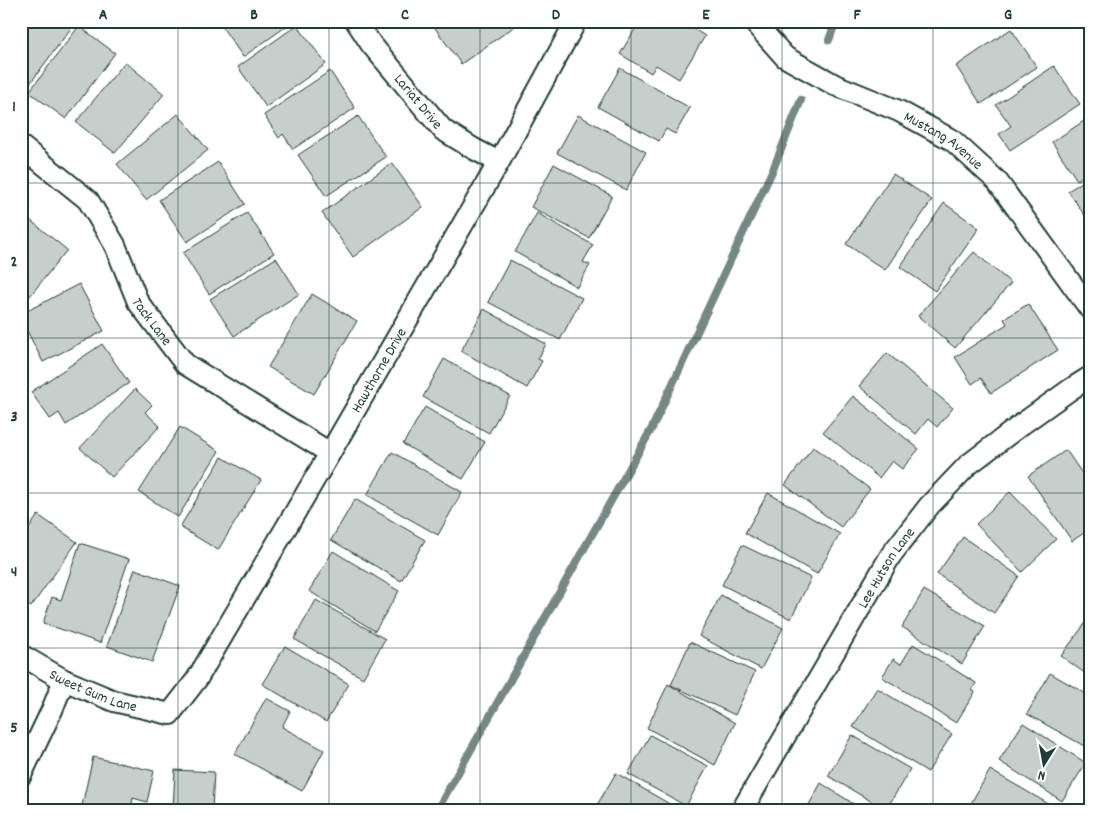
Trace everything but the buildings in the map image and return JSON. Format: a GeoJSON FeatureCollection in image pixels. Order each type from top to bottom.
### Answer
{"type":"FeatureCollection","features":[{"type":"Feature","properties":{"kind":"street","name":"Lariat Drive"},"geometry":{"type":"LineString","coordinates":[[356,21],[371,44],[443,130],[499,162]]}},
{"type":"Feature","properties":{"kind":"street","name":"Hawthorne Drive"},"geometry":{"type":"LineString","coordinates":[[170,714],[197,679],[330,454],[499,162],[576,21]]}},
{"type":"Feature","properties":{"kind":"street","name":"Mustang Avenue"},"geometry":{"type":"LineString","coordinates":[[753,21],[785,57],[834,85],[899,111],[952,140],[997,181],[1090,309]]}},
{"type":"Feature","properties":{"kind":"street","name":"Tack Lane"},"geometry":{"type":"LineString","coordinates":[[21,146],[88,200],[115,246],[138,302],[185,364],[330,454]]}},
{"type":"Feature","properties":{"kind":"street","name":"Lee Hutson Lane"},"geometry":{"type":"LineString","coordinates":[[742,810],[891,555],[929,506],[968,465],[1022,424],[1090,377]]}},
{"type":"Feature","properties":{"kind":"street","name":"Sweet Gum Lane"},"geometry":{"type":"LineString","coordinates":[[21,656],[64,680],[114,701],[170,714]]}},
{"type":"Feature","properties":{"kind":"street"},"geometry":{"type":"LineString","coordinates":[[21,776],[64,680]]}},
{"type":"Feature","properties":{"kind":"waterway"},"geometry":{"type":"LineString","coordinates":[[829,40],[836,21]]}},
{"type":"Feature","properties":{"kind":"waterway"},"geometry":{"type":"LineString","coordinates":[[437,810],[652,428],[774,167],[801,100]]}}]}
